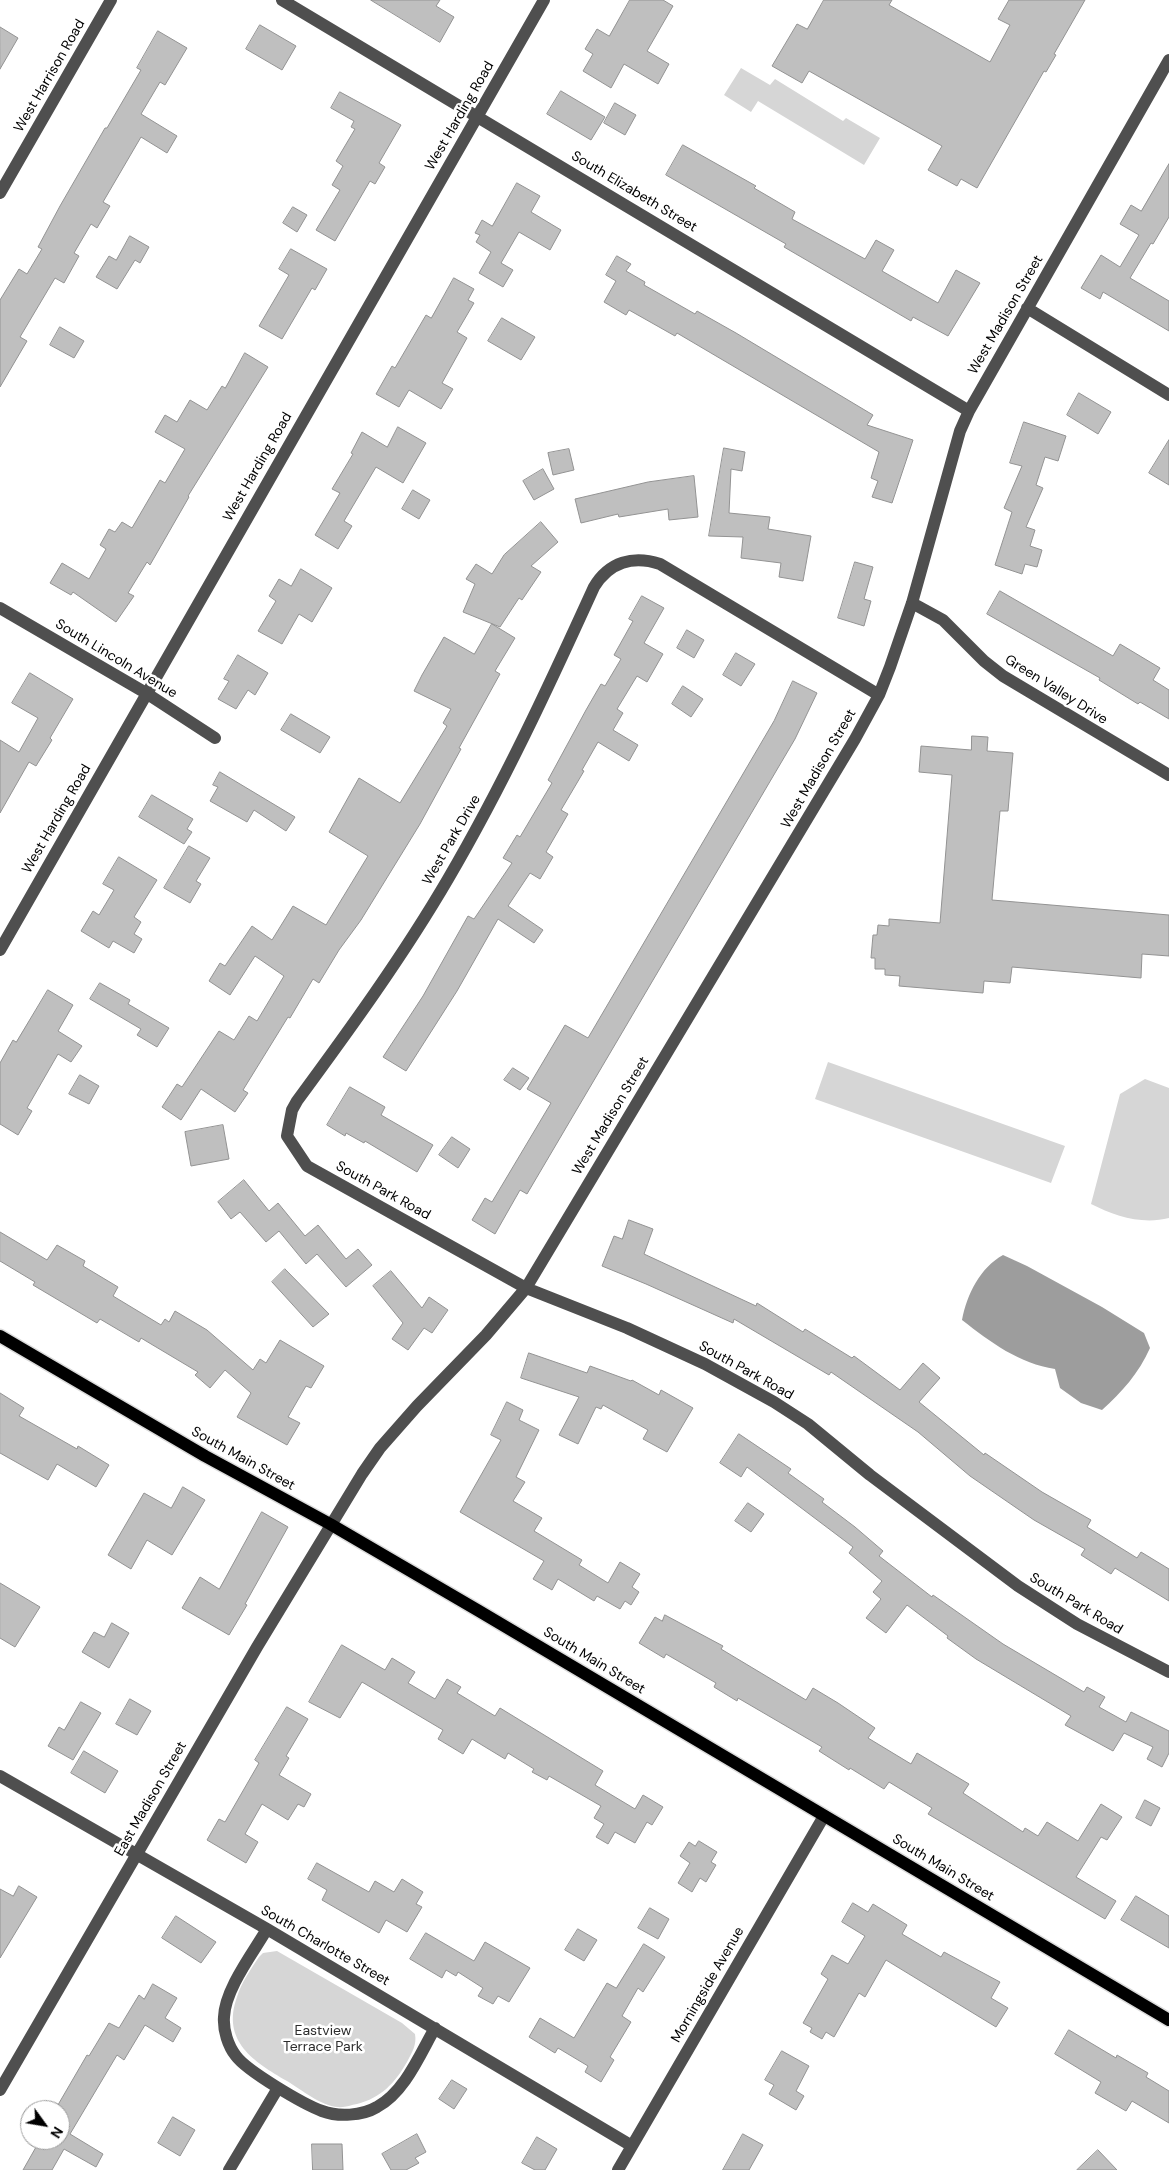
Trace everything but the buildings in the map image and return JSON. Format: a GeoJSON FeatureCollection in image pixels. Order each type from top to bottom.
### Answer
{"type":"FeatureCollection","features":[{"type":"Feature","properties":{"kind":"main road","name":"South Main Street"},"geometry":{"type":"LineString","coordinates":[[0,1336],[212,1460],[330,1524],[1169,2020]]}},
{"type":"Feature","properties":{"kind":"street","name":"West Harrison Road"},"geometry":{"type":"LineString","coordinates":[[0,193],[110,0]]}},
{"type":"Feature","properties":{"kind":"street","name":"South Elizabeth Street"},"geometry":{"type":"LineString","coordinates":[[282,0],[477,115],[968,411]]}},
{"type":"Feature","properties":{"kind":"street","name":"West Harding Road"},"geometry":{"type":"LineString","coordinates":[[0,950],[544,0]]}},
{"type":"Feature","properties":{"kind":"street","name":"West Madison Street"},"geometry":{"type":"LineString","coordinates":[[330,1524],[380,1448],[417,1406],[486,1335],[526,1288],[855,739],[879,695],[912,603],[960,432],[968,411],[1169,60]]}},
{"type":"Feature","properties":{"kind":"street"},"geometry":{"type":"LineString","coordinates":[[1027,308],[1169,395]]}},
{"type":"Feature","properties":{"kind":"street","name":"West Park Drive"},"geometry":{"type":"LineString","coordinates":[[287,1136],[292,1110],[296,1101],[354,1024],[448,880],[526,734],[601,576],[626,560],[651,561],[660,564],[879,695]]}},
{"type":"Feature","properties":{"kind":"street","name":"Green Valley Drive"},"geometry":{"type":"LineString","coordinates":[[912,603],[943,620],[984,661],[1003,676],[1169,776]]}},
{"type":"Feature","properties":{"kind":"street","name":"South Lincoln Avenue"},"geometry":{"type":"LineString","coordinates":[[0,608],[146,693],[215,738]]}},
{"type":"Feature","properties":{"kind":"street","name":"South Park Road"},"geometry":{"type":"LineString","coordinates":[[287,1136],[308,1166],[526,1288],[628,1328],[705,1364],[774,1402],[808,1424],[870,1475],[1018,1586],[1076,1624],[1169,1672]]}},
{"type":"Feature","properties":{"kind":"street","name":"East Madison Street"},"geometry":{"type":"LineString","coordinates":[[0,2090],[330,1524]]}},
{"type":"Feature","properties":{"kind":"street","name":"South Charlotte Street"},"geometry":{"type":"LineString","coordinates":[[0,1776],[267,1929],[632,2146]]}},
{"type":"Feature","properties":{"kind":"street","name":"Morningside Avenue"},"geometry":{"type":"LineString","coordinates":[[618,2170],[824,1816]]}},
{"type":"Feature","properties":{"kind":"street"},"geometry":{"type":"LineString","coordinates":[[267,1929],[225,2004],[224,2031],[236,2056],[248,2069],[278,2088],[322,2111],[357,2114],[377,2107],[402,2084],[435,2028]]}},
{"type":"Feature","properties":{"kind":"street"},"geometry":{"type":"LineString","coordinates":[[229,2170],[278,2088]]}},
{"type":"Feature","properties":{"kind":"green space"},"geometry":{"type":"Polygon","coordinates":[[[741,68],[770,85],[775,79],[843,121],[846,118],[880,138],[864,165],[758,101],[751,112],[724,95],[741,68]]]}},
{"type":"Feature","properties":{"kind":"green space"},"geometry":{"type":"Polygon","coordinates":[[[828,1062],[1065,1146],[1051,1183],[815,1099],[828,1062]]]}},
{"type":"Feature","properties":{"kind":"green space"},"geometry":{"type":"Polygon","coordinates":[[[1145,1079],[1169,1088],[1169,1218],[1159,1220],[1139,1220],[1119,1216],[1091,1204],[1120,1094],[1145,1079]]]}},
{"type":"Feature","properties":{"kind":"green space","name":"Eastview Terrace Park"},"geometry":{"type":"Polygon","coordinates":[[[277,1951],[402,2023],[415,2034],[415,2045],[407,2062],[398,2077],[380,2094],[366,2101],[343,2107],[325,2104],[263,2066],[252,2058],[244,2048],[237,2038],[233,2026],[233,2012],[239,1992],[259,1957],[263,1953],[277,1951]]]}},
{"type":"Feature","properties":{"kind":"shaded area"},"geometry":{"type":"Polygon","coordinates":[[[1003,1255],[1102,1307],[1144,1333],[1150,1348],[1146,1357],[1129,1382],[1102,1410],[1081,1403],[1060,1388],[1055,1369],[1030,1362],[1006,1351],[962,1320],[971,1291],[981,1274],[1003,1255]]]}}]}
